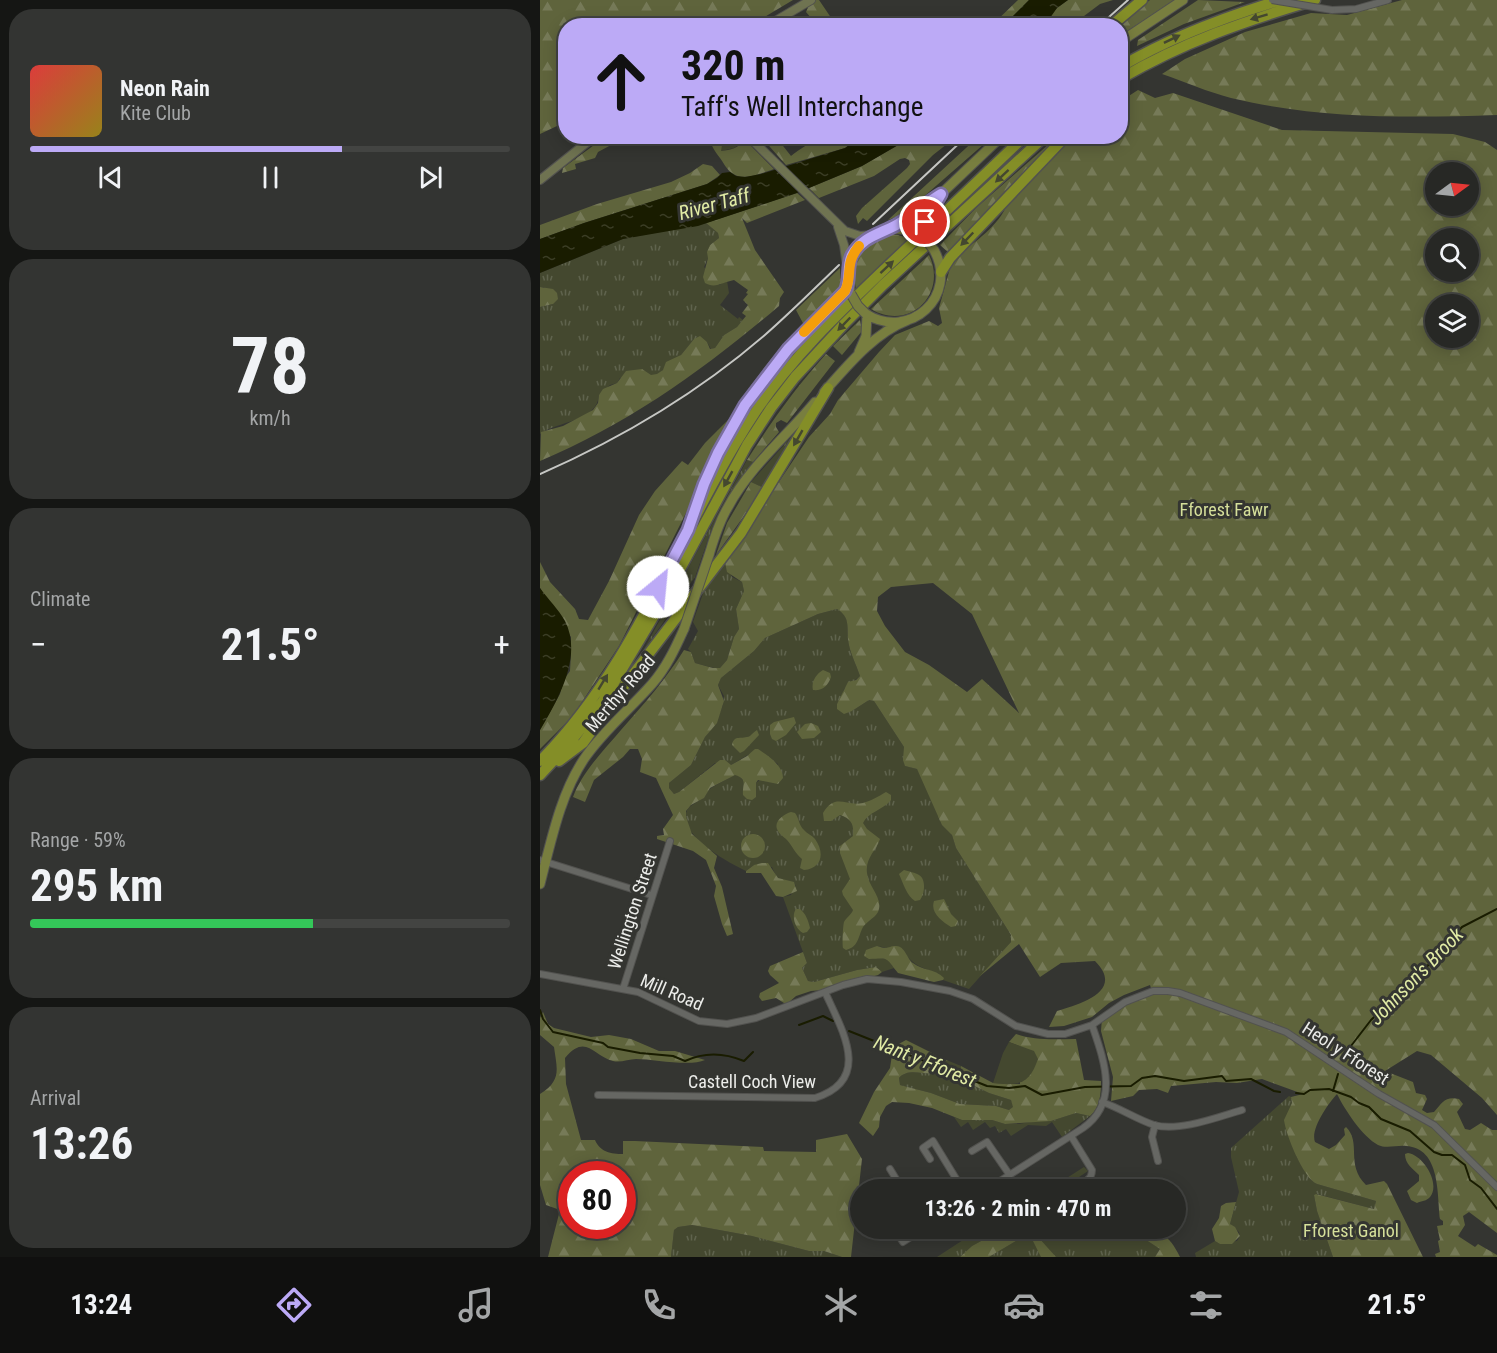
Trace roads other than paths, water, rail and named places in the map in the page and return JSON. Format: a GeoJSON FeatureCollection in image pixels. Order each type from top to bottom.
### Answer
{"type":"FeatureCollection","features":[{"type":"Feature","properties":{"kind":"highway"},"geometry":{"type":"LineString","coordinates":[[1121,18],[1142,0]]}},
{"type":"Feature","properties":{"kind":"highway"},"geometry":{"type":"LineString","coordinates":[[1128,63],[1180,34],[1281,0]]}},
{"type":"Feature","properties":{"kind":"highway"},"geometry":{"type":"LineString","coordinates":[[1128,75],[1202,37],[1248,20],[1315,0]]}},
{"type":"Feature","properties":{"kind":"highway"},"geometry":{"type":"LineString","coordinates":[[1128,76],[1131,73]]}},
{"type":"Feature","properties":{"kind":"highway"},"geometry":{"type":"LineString","coordinates":[[540,761],[565,734],[597,691],[630,638],[736,443],[769,392],[790,366],[866,287],[1017,144]]}},
{"type":"Feature","properties":{"kind":"highway"},"geometry":{"type":"LineString","coordinates":[[540,775],[580,730],[608,693],[664,599],[747,445],[795,377],[883,285],[1036,144]]}},
{"type":"Feature","properties":{"kind":"highway"},"geometry":{"type":"LineString","coordinates":[[941,272],[950,258],[1058,144]]}},
{"type":"Feature","properties":{"kind":"highway"},"geometry":{"type":"LineString","coordinates":[[688,530],[718,453],[745,405],[788,349],[842,295],[848,279]]}},
{"type":"Feature","properties":{"kind":"highway"},"geometry":{"type":"LineString","coordinates":[[540,775],[583,743],[741,533],[828,388]]}},
{"type":"Feature","properties":{"kind":"main road"},"geometry":{"type":"LineString","coordinates":[[781,18],[811,0]]}},
{"type":"Feature","properties":{"kind":"main road"},"geometry":{"type":"LineString","coordinates":[[1128,37],[1183,0]]}},
{"type":"Feature","properties":{"kind":"main road"},"geometry":{"type":"LineString","coordinates":[[540,180],[586,144]]}},
{"type":"Feature","properties":{"kind":"main road"},"geometry":{"type":"LineString","coordinates":[[759,144],[837,224],[850,234],[873,235]]}},
{"type":"Feature","properties":{"kind":"main road"},"geometry":{"type":"LineString","coordinates":[[848,279],[850,258],[860,245],[873,235],[899,223],[941,194],[994,144]]}},
{"type":"Feature","properties":{"kind":"main road"},"geometry":{"type":"LineString","coordinates":[[927,241],[926,217],[941,194]]}},
{"type":"Feature","properties":{"kind":"main road"},"geometry":{"type":"LineString","coordinates":[[837,224],[844,245],[851,294],[858,306],[867,314],[888,322],[908,320],[922,313],[932,302],[939,290],[941,272],[934,250],[927,241],[916,234],[900,229],[886,230]]}},
{"type":"Feature","properties":{"kind":"main road","name":"Merthyr Road"},"geometry":{"type":"LineString","coordinates":[[858,354],[866,336],[867,314]]}},
{"type":"Feature","properties":{"kind":"main road","name":"Merthyr Road"},"geometry":{"type":"LineString","coordinates":[[540,884],[543,861],[573,777],[586,757],[653,683],[671,658],[684,629],[718,527],[737,492],[765,457],[858,354],[894,326],[908,320]]}},
{"type":"Feature","properties":{"kind":"street"},"geometry":{"type":"LineString","coordinates":[[1272,0],[1332,10],[1356,9],[1388,0]]}},
{"type":"Feature","properties":{"kind":"street","name":"Wellington Street"},"geometry":{"type":"LineString","coordinates":[[623,989],[670,841]]}},
{"type":"Feature","properties":{"kind":"street"},"geometry":{"type":"LineString","coordinates":[[543,861],[651,895]]}},
{"type":"Feature","properties":{"kind":"street","name":"Mill Road"},"geometry":{"type":"LineString","coordinates":[[540,974],[638,992],[699,1021],[727,1024],[756,1018],[857,981],[877,979],[963,995],[984,1005],[1006,1022],[1048,1034],[1065,1034],[1092,1025],[1125,1002],[1153,991]]}},
{"type":"Feature","properties":{"kind":"street","name":"Heol y Fforest"},"geometry":{"type":"LineString","coordinates":[[1153,991],[1180,993],[1286,1032],[1379,1094],[1434,1125],[1497,1187]]}},
{"type":"Feature","properties":{"kind":"street","name":"Castell Coch View"},"geometry":{"type":"LineString","coordinates":[[598,1095],[815,1098],[824,1096],[844,1077],[850,1059],[846,1039],[825,993]]}},
{"type":"Feature","properties":{"kind":"street"},"geometry":{"type":"LineString","coordinates":[[1002,1179],[1071,1136],[1096,1117],[1106,1087],[1105,1066],[1092,1025]]}},
{"type":"Feature","properties":{"kind":"street"},"geometry":{"type":"LineString","coordinates":[[1102,1102],[1155,1125],[1168,1126],[1198,1122],[1242,1110]]}},
{"type":"Feature","properties":{"kind":"street"},"geometry":{"type":"LineString","coordinates":[[1155,1125],[1152,1137],[1158,1161]]}},
{"type":"Feature","properties":{"kind":"street"},"geometry":{"type":"LineString","coordinates":[[1071,1136],[1092,1170],[1090,1179]]}},
{"type":"Feature","properties":{"kind":"street"},"geometry":{"type":"LineString","coordinates":[[930,1159],[923,1148],[933,1140],[956,1179]]}},
{"type":"Feature","properties":{"kind":"street"},"geometry":{"type":"LineString","coordinates":[[972,1151],[987,1142],[1009,1174]]}},
{"type":"Feature","properties":{"kind":"street"},"geometry":{"type":"LineString","coordinates":[[890,1169],[897,1179]]}},
{"type":"Feature","properties":{"kind":"water"},"geometry":{"type":"Polygon","coordinates":[[[1029,0],[1068,0],[1057,8],[1050,18],[1011,18],[1029,0]]]}},
{"type":"Feature","properties":{"kind":"water","name":"River Taff"},"geometry":{"type":"Polygon","coordinates":[[[850,144],[900,144],[862,166],[797,193],[698,226],[623,239],[540,273],[540,239],[707,184],[722,173],[730,172],[736,176],[745,177],[761,174],[845,148],[850,144]]]}},
{"type":"Feature","properties":{"kind":"water"},"geometry":{"type":"Polygon","coordinates":[[[540,588],[565,621],[570,635],[571,649],[570,663],[561,692],[540,730],[540,588]]]}},
{"type":"Feature","properties":{"kind":"waterway","name":"Johnson's Brook"},"geometry":{"type":"LineString","coordinates":[[1344,1055],[1371,1020],[1423,971],[1462,927],[1497,909]]}},
{"type":"Feature","properties":{"kind":"waterway","name":"Nant y Fforest"},"geometry":{"type":"LineString","coordinates":[[540,1010],[543,1019],[553,1032],[603,1043],[608,1047],[673,1056],[685,1061],[700,1056],[714,1055],[729,1056],[744,1061],[753,1052]]}},
{"type":"Feature","properties":{"kind":"waterway","name":"Nant y Fforest"},"geometry":{"type":"LineString","coordinates":[[799,1025],[823,1016],[833,1021]]}},
{"type":"Feature","properties":{"kind":"waterway","name":"Nant y Fforest"},"geometry":{"type":"LineString","coordinates":[[849,1031],[987,1086],[1009,1088],[1025,1086],[1042,1095],[1085,1087],[1131,1086],[1142,1078],[1155,1076],[1184,1081],[1222,1076],[1226,1081],[1251,1079],[1280,1092]]}},
{"type":"Feature","properties":{"kind":"waterway","name":"Johnson's Brook"},"geometry":{"type":"LineString","coordinates":[[1333,1091],[1338,1074]]}},
{"type":"Feature","properties":{"kind":"waterway","name":"Nant y Fforest"},"geometry":{"type":"LineString","coordinates":[[1296,1093],[1304,1094],[1310,1090],[1329,1089],[1369,1107],[1381,1119],[1410,1131],[1434,1152],[1452,1155],[1465,1165],[1470,1180],[1481,1188],[1497,1209]]}},
{"type":"Feature","properties":{"kind":"railway"},"geometry":{"type":"LineString","coordinates":[[1108,18],[1128,0]]}},
{"type":"Feature","properties":{"kind":"railway"},"geometry":{"type":"LineString","coordinates":[[873,224],[958,144]]}},
{"type":"Feature","properties":{"kind":"railway"},"geometry":{"type":"LineString","coordinates":[[540,474],[600,446],[686,395],[766,334],[839,265]]}},
{"type":"Feature","properties":{"kind":"park label","name":"Fforest Fawr"},"geometry":{"type":"Point","coordinates":[1224,509]}},
{"type":"Feature","properties":{"kind":"park label","name":"Fforest Ganol"},"geometry":{"type":"Point","coordinates":[1351,1230]}}]}
